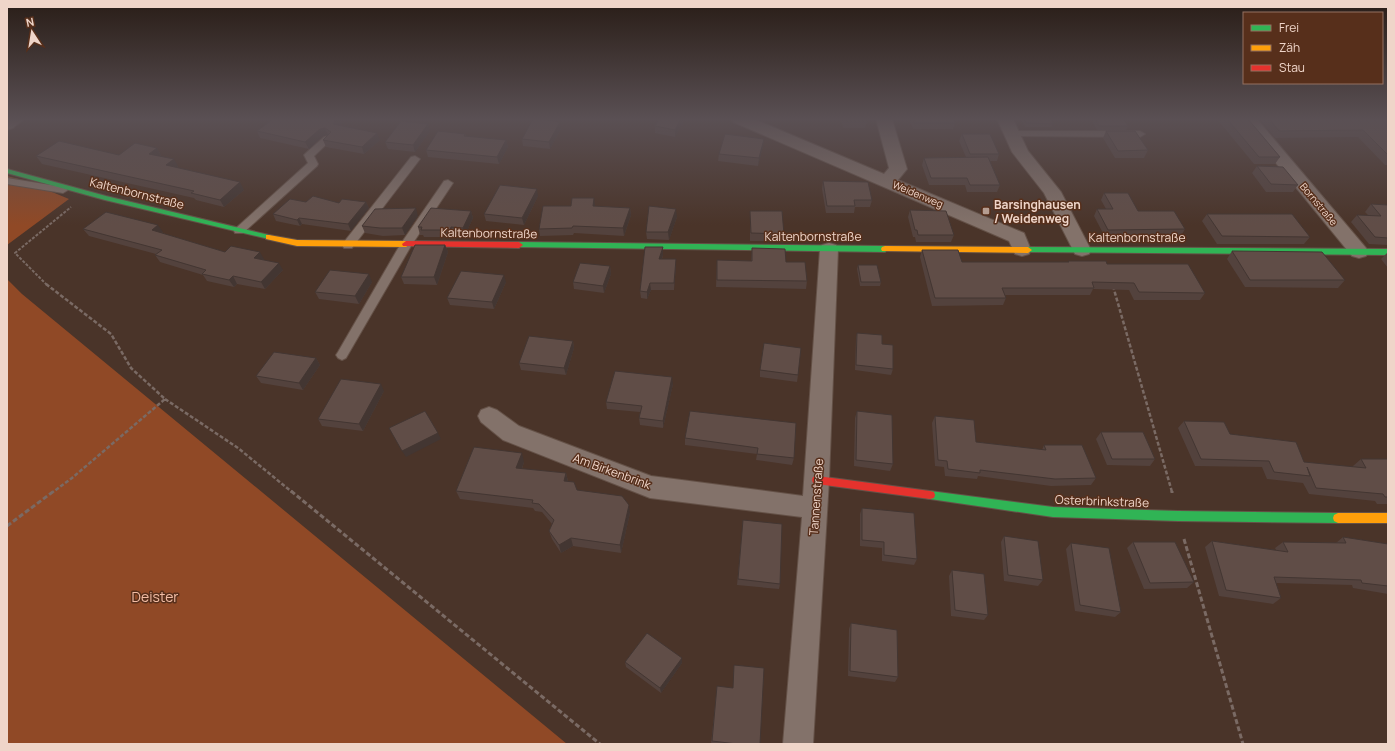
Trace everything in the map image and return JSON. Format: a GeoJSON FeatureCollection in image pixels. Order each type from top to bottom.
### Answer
{"type":"FeatureCollection","features":[{"type":"Feature","properties":{"kind":"street","name":"Weidenweg"},"geometry":{"type":"LineString","coordinates":[[823,154],[1017,237],[1022,250]]}},
{"type":"Feature","properties":{"kind":"street"},"geometry":{"type":"LineString","coordinates":[[887,181],[898,169],[894,154]]}},
{"type":"Feature","properties":{"kind":"street"},"geometry":{"type":"LineString","coordinates":[[1022,154],[1052,192],[1082,250]]}},
{"type":"Feature","properties":{"kind":"street","name":"Bornstraße"},"geometry":{"type":"LineString","coordinates":[[1277,154],[1359,252]]}},
{"type":"Feature","properties":{"kind":"street","name":"Kaltenbornstraße"},"geometry":{"type":"LineString","coordinates":[[7,170],[82,193],[239,231],[296,243],[348,245],[829,249],[1388,252]]}},
{"type":"Feature","properties":{"kind":"street","name":"Tannenstraße"},"geometry":{"type":"LineString","coordinates":[[798,744],[817,480],[829,249]]}},
{"type":"Feature","properties":{"kind":"street","name":"Am Birkenbrink"},"geometry":{"type":"LineString","coordinates":[[489,416],[511,433],[650,487],[815,508]]}},
{"type":"Feature","properties":{"kind":"street","name":"Osterbrinkstraße"},"geometry":{"type":"LineString","coordinates":[[817,480],[1053,512],[1178,516],[1388,518]]}},
{"type":"Feature","properties":{"kind":"lane"},"geometry":{"type":"LineString","coordinates":[[239,231],[313,164],[309,155],[310,154]]}},
{"type":"Feature","properties":{"kind":"lane"},"geometry":{"type":"LineString","coordinates":[[348,245],[415,159]]}},
{"type":"Feature","properties":{"kind":"lane"},"geometry":{"type":"LineString","coordinates":[[7,181],[82,193]]}},
{"type":"Feature","properties":{"kind":"lane"},"geometry":{"type":"LineString","coordinates":[[342,355],[406,245],[448,183]]}},
{"type":"Feature","properties":{"kind":"path"},"geometry":{"type":"LineString","coordinates":[[82,193],[15,253],[48,286],[111,334],[130,368],[165,399],[238,448],[600,744]]}},
{"type":"Feature","properties":{"kind":"path"},"geometry":{"type":"LineString","coordinates":[[1103,250],[1243,744]]}},
{"type":"Feature","properties":{"kind":"path"},"geometry":{"type":"LineString","coordinates":[[7,526],[72,478],[165,399]]}},
{"type":"Feature","properties":{"kind":"green space"},"geometry":{"type":"Polygon","coordinates":[[[7,176],[23,180],[69,199],[7,245],[7,176]]]}},
{"type":"Feature","properties":{"kind":"green space","name":"Deister"},"geometry":{"type":"Polygon","coordinates":[[[7,279],[22,294],[567,744],[7,744],[7,279]]]}},
{"type":"Feature","properties":{"kind":"building"},"geometry":{"type":"Polygon","coordinates":[[[39,154],[149,154],[174,159],[166,165],[240,182],[220,200],[191,193],[194,191],[36,156],[39,154]]]}},
{"type":"Feature","properties":{"kind":"building"},"geometry":{"type":"Polygon","coordinates":[[[467,154],[499,154],[497,157],[467,154]]]}},
{"type":"Feature","properties":{"kind":"building"},"geometry":{"type":"Polygon","coordinates":[[[719,154],[760,154],[759,158],[719,154]]]}},
{"type":"Feature","properties":{"kind":"building"},"geometry":{"type":"Polygon","coordinates":[[[1257,154],[1278,154],[1280,157],[1259,157],[1257,154]]]}},
{"type":"Feature","properties":{"kind":"building"},"geometry":{"type":"Polygon","coordinates":[[[988,157],[1000,185],[970,185],[967,178],[931,178],[924,158],[988,157]]]}},
{"type":"Feature","properties":{"kind":"building"},"geometry":{"type":"Polygon","coordinates":[[[1257,166],[1283,167],[1298,185],[1271,184],[1257,166]]]}},
{"type":"Feature","properties":{"kind":"building"},"geometry":{"type":"Polygon","coordinates":[[[823,181],[868,182],[872,200],[854,200],[855,206],[827,206],[823,181]]]}},
{"type":"Feature","properties":{"kind":"building"},"geometry":{"type":"Polygon","coordinates":[[[500,185],[537,189],[522,218],[484,214],[500,185]]]}},
{"type":"Feature","properties":{"kind":"building"},"geometry":{"type":"Polygon","coordinates":[[[1104,193],[1128,193],[1138,211],[1174,211],[1185,229],[1108,230],[1097,209],[1113,209],[1104,193]]]}},
{"type":"Feature","properties":{"kind":"building"},"geometry":{"type":"Polygon","coordinates":[[[313,196],[339,203],[342,199],[366,202],[348,224],[299,218],[297,220],[273,214],[290,199],[306,202],[313,196]]]}},
{"type":"Feature","properties":{"kind":"building"},"geometry":{"type":"Polygon","coordinates":[[[572,198],[594,198],[593,206],[630,208],[623,228],[573,226],[572,228],[539,229],[543,206],[571,206],[572,198]]]}},
{"type":"Feature","properties":{"kind":"building"},"geometry":{"type":"Polygon","coordinates":[[[1371,204],[1388,205],[1388,238],[1375,237],[1357,215],[1381,216],[1371,204]]]}},
{"type":"Feature","properties":{"kind":"building"},"geometry":{"type":"Polygon","coordinates":[[[649,206],[676,209],[668,232],[646,232],[649,206]]]}},
{"type":"Feature","properties":{"kind":"building"},"geometry":{"type":"Polygon","coordinates":[[[416,208],[402,228],[362,226],[375,209],[416,208]]]}},
{"type":"Feature","properties":{"kind":"building"},"geometry":{"type":"Polygon","coordinates":[[[431,208],[471,211],[463,228],[451,227],[450,230],[421,230],[422,227],[418,227],[431,208]]]}},
{"type":"Feature","properties":{"kind":"building"},"geometry":{"type":"Polygon","coordinates":[[[910,210],[946,211],[954,235],[918,235],[917,230],[915,230],[910,210]]]}},
{"type":"Feature","properties":{"kind":"building"},"geometry":{"type":"Polygon","coordinates":[[[750,211],[782,211],[784,234],[751,233],[750,211]]]}},
{"type":"Feature","properties":{"kind":"building"},"geometry":{"type":"Polygon","coordinates":[[[106,212],[158,225],[152,230],[225,252],[231,246],[260,252],[254,258],[279,263],[261,282],[233,276],[229,280],[202,274],[206,270],[155,255],[162,250],[83,229],[106,212]]]}},
{"type":"Feature","properties":{"kind":"building"},"geometry":{"type":"Polygon","coordinates":[[[1207,214],[1292,214],[1310,237],[1222,236],[1207,214]]]}},
{"type":"Feature","properties":{"kind":"building"},"geometry":{"type":"Polygon","coordinates":[[[415,245],[445,245],[434,277],[401,277],[415,245]]]}},
{"type":"Feature","properties":{"kind":"building"},"geometry":{"type":"Polygon","coordinates":[[[645,247],[663,247],[659,259],[676,259],[674,283],[650,283],[647,292],[640,291],[645,247]]]}},
{"type":"Feature","properties":{"kind":"building"},"geometry":{"type":"Polygon","coordinates":[[[752,248],[785,249],[786,262],[805,262],[807,281],[717,280],[717,260],[752,261],[752,248]]]}},
{"type":"Feature","properties":{"kind":"building"},"geometry":{"type":"Polygon","coordinates":[[[922,250],[958,250],[962,262],[1106,261],[1107,264],[1188,264],[1205,293],[1139,292],[1134,283],[1092,282],[1094,288],[1002,288],[1006,298],[935,298],[922,250]]]}},
{"type":"Feature","properties":{"kind":"building"},"geometry":{"type":"Polygon","coordinates":[[[1232,251],[1322,252],[1345,280],[1250,280],[1232,251]]]}},
{"type":"Feature","properties":{"kind":"building"},"geometry":{"type":"Polygon","coordinates":[[[580,263],[610,266],[603,286],[573,282],[580,263]]]}},
{"type":"Feature","properties":{"kind":"building"},"geometry":{"type":"Polygon","coordinates":[[[858,265],[877,265],[881,282],[861,282],[858,265]]]}},
{"type":"Feature","properties":{"kind":"building"},"geometry":{"type":"Polygon","coordinates":[[[330,270],[369,274],[355,296],[315,292],[330,270]]]}},
{"type":"Feature","properties":{"kind":"building"},"geometry":{"type":"Polygon","coordinates":[[[461,271],[504,275],[492,302],[447,298],[461,271]]]}},
{"type":"Feature","properties":{"kind":"building"},"geometry":{"type":"Polygon","coordinates":[[[857,333],[882,335],[882,344],[893,345],[893,369],[856,365],[857,333]]]}},
{"type":"Feature","properties":{"kind":"building"},"geometry":{"type":"Polygon","coordinates":[[[529,336],[573,341],[564,368],[519,363],[529,336]]]}},
{"type":"Feature","properties":{"kind":"building"},"geometry":{"type":"Polygon","coordinates":[[[764,343],[801,348],[798,375],[760,370],[764,343]]]}},
{"type":"Feature","properties":{"kind":"building"},"geometry":{"type":"Polygon","coordinates":[[[274,352],[316,358],[299,383],[256,376],[274,352]]]}},
{"type":"Feature","properties":{"kind":"building"},"geometry":{"type":"Polygon","coordinates":[[[615,371],[672,377],[663,421],[639,418],[642,406],[606,402],[615,371]]]}},
{"type":"Feature","properties":{"kind":"building"},"geometry":{"type":"Polygon","coordinates":[[[341,379],[381,384],[359,424],[318,419],[341,379]]]}},
{"type":"Feature","properties":{"kind":"building"},"geometry":{"type":"Polygon","coordinates":[[[425,411],[438,433],[402,451],[389,428],[425,411]]]}},
{"type":"Feature","properties":{"kind":"building"},"geometry":{"type":"Polygon","coordinates":[[[690,411],[796,423],[794,458],[757,454],[758,448],[685,438],[690,411]]]}},
{"type":"Feature","properties":{"kind":"building"},"geometry":{"type":"Polygon","coordinates":[[[857,411],[892,415],[893,464],[856,460],[857,411]]]}},
{"type":"Feature","properties":{"kind":"building"},"geometry":{"type":"Polygon","coordinates":[[[935,416],[974,420],[976,442],[1046,450],[1044,445],[1082,445],[1096,478],[1055,479],[980,470],[980,473],[948,469],[947,461],[938,460],[935,416]]]}},
{"type":"Feature","properties":{"kind":"building"},"geometry":{"type":"Polygon","coordinates":[[[1184,421],[1224,422],[1230,434],[1296,442],[1304,462],[1366,468],[1361,459],[1388,459],[1388,497],[1385,497],[1383,494],[1316,488],[1307,467],[1310,476],[1274,472],[1269,461],[1201,459],[1184,421]]]}},
{"type":"Feature","properties":{"kind":"building"},"geometry":{"type":"Polygon","coordinates":[[[1101,432],[1143,432],[1155,459],[1112,459],[1101,432]]]}},
{"type":"Feature","properties":{"kind":"building"},"geometry":{"type":"Polygon","coordinates":[[[474,447],[522,453],[516,468],[566,473],[564,481],[574,482],[577,490],[622,496],[629,505],[620,545],[571,538],[559,545],[549,531],[554,520],[539,504],[532,503],[533,500],[456,491],[474,447]]]}},
{"type":"Feature","properties":{"kind":"building"},"geometry":{"type":"Polygon","coordinates":[[[862,508],[914,513],[917,559],[884,555],[884,542],[862,540],[862,508]]]}},
{"type":"Feature","properties":{"kind":"building"},"geometry":{"type":"Polygon","coordinates":[[[743,520],[782,524],[780,584],[738,579],[743,520]]]}},
{"type":"Feature","properties":{"kind":"building"},"geometry":{"type":"Polygon","coordinates":[[[1004,536],[1038,541],[1043,580],[1008,575],[1004,536]]]}},
{"type":"Feature","properties":{"kind":"building"},"geometry":{"type":"Polygon","coordinates":[[[1343,537],[1388,544],[1388,586],[1362,583],[1361,580],[1274,577],[1281,598],[1226,590],[1212,541],[1288,552],[1283,542],[1346,543],[1343,537]]]}},
{"type":"Feature","properties":{"kind":"building"},"geometry":{"type":"Polygon","coordinates":[[[1133,542],[1175,542],[1194,582],[1150,583],[1133,542]]]}},
{"type":"Feature","properties":{"kind":"building"},"geometry":{"type":"Polygon","coordinates":[[[1071,543],[1109,548],[1121,612],[1080,605],[1071,543]]]}},
{"type":"Feature","properties":{"kind":"building"},"geometry":{"type":"Polygon","coordinates":[[[952,570],[984,574],[988,615],[955,610],[952,570]]]}},
{"type":"Feature","properties":{"kind":"building"},"geometry":{"type":"Polygon","coordinates":[[[851,623],[897,630],[898,677],[850,671],[851,623]]]}},
{"type":"Feature","properties":{"kind":"building"},"geometry":{"type":"Polygon","coordinates":[[[647,633],[682,658],[660,688],[625,662],[647,633]]]}},
{"type":"Feature","properties":{"kind":"building"},"geometry":{"type":"Polygon","coordinates":[[[734,665],[764,668],[760,744],[737,744],[712,741],[717,686],[733,688],[734,665]]]}},
{"type":"Feature","properties":{"kind":"traffic: fast"},"geometry":{"type":"LineString","coordinates":[[7,171],[105,198],[269,237]]}},
{"type":"Feature","properties":{"kind":"traffic: fast"},"geometry":{"type":"LineString","coordinates":[[519,245],[885,249]]}},
{"type":"Feature","properties":{"kind":"traffic: fast"},"geometry":{"type":"LineString","coordinates":[[1028,250],[1388,252]]}},
{"type":"Feature","properties":{"kind":"traffic: fast"},"geometry":{"type":"LineString","coordinates":[[930,495],[1053,512],[1178,516],[1338,518]]}},
{"type":"Feature","properties":{"kind":"traffic: slow"},"geometry":{"type":"LineString","coordinates":[[269,237],[297,243],[406,244]]}},
{"type":"Feature","properties":{"kind":"traffic: slow"},"geometry":{"type":"LineString","coordinates":[[885,249],[1028,250]]}},
{"type":"Feature","properties":{"kind":"traffic: slow"},"geometry":{"type":"LineString","coordinates":[[1338,518],[1388,518]]}},
{"type":"Feature","properties":{"kind":"traffic: jam"},"geometry":{"type":"LineString","coordinates":[[406,244],[519,245]]}},
{"type":"Feature","properties":{"kind":"traffic: jam"},"geometry":{"type":"LineString","coordinates":[[817,480],[930,495]]}},
{"type":"Feature","properties":{"kind":"place","name":"Barsinghausen / Weidenweg"},"geometry":{"type":"Point","coordinates":[986,211]}}]}
